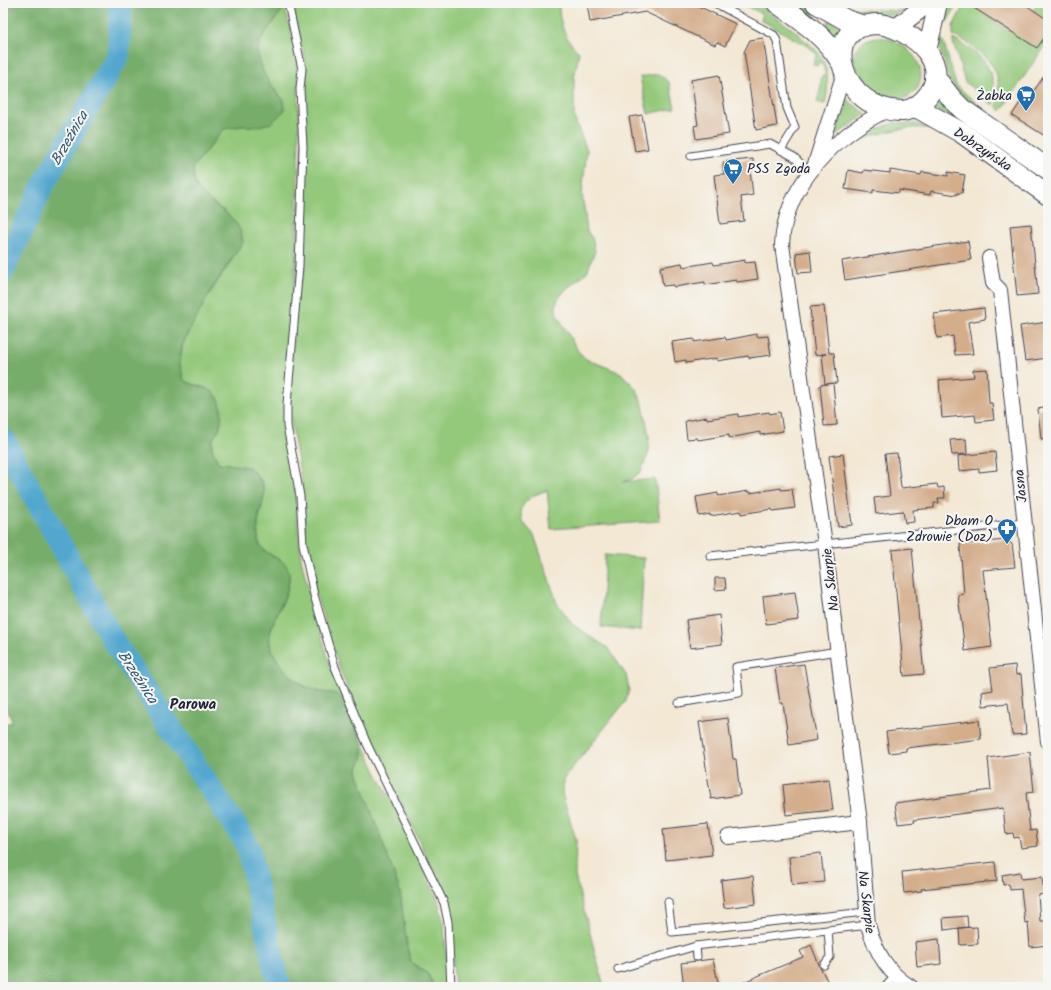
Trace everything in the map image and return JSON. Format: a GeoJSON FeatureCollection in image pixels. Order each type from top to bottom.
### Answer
{"type":"FeatureCollection","features":[{"type":"Feature","properties":{"kind":"main road"},"geometry":{"type":"LineString","coordinates":[[777,3],[816,31],[832,47],[848,81],[860,94],[878,105],[890,110],[907,110],[916,107],[931,90],[935,77],[933,64],[927,51],[913,37],[896,28],[879,24],[864,26],[854,32],[846,41],[843,48],[842,67]]}},
{"type":"Feature","properties":{"kind":"main road"},"geometry":{"type":"LineString","coordinates":[[816,3],[846,20],[864,26]]}},
{"type":"Feature","properties":{"kind":"main road","name":"Dobrzyńska"},"geometry":{"type":"LineString","coordinates":[[935,77],[962,109],[1048,169]]}},
{"type":"Feature","properties":{"kind":"main road","name":"Dobrzyńska"},"geometry":{"type":"LineString","coordinates":[[916,107],[962,133],[1048,195]]}},
{"type":"Feature","properties":{"kind":"street"},"geometry":{"type":"LineString","coordinates":[[896,28],[928,3]]}},
{"type":"Feature","properties":{"kind":"street"},"geometry":{"type":"LineString","coordinates":[[927,51],[938,3]]}},
{"type":"Feature","properties":{"kind":"street"},"geometry":{"type":"LineString","coordinates":[[812,170],[842,67]]}},
{"type":"Feature","properties":{"kind":"street"},"geometry":{"type":"LineString","coordinates":[[812,170],[838,141],[856,126],[890,110]]}},
{"type":"Feature","properties":{"kind":"street","name":"Na Skarpie"},"geometry":{"type":"LineString","coordinates":[[812,170],[788,210],[782,236],[782,245],[826,544],[860,822],[867,918],[872,940],[880,955],[896,975],[911,987]]}},
{"type":"Feature","properties":{"kind":"street","name":"Jasna"},"geometry":{"type":"LineString","coordinates":[[989,258],[993,284],[1000,290],[1024,523],[1043,656],[1048,742]]}},
{"type":"Feature","properties":{"kind":"street"},"geometry":{"type":"LineString","coordinates":[[728,837],[860,822]]}},
{"type":"Feature","properties":{"kind":"lane"},"geometry":{"type":"LineString","coordinates":[[288,3],[302,69],[300,89],[303,147],[299,266],[287,404],[287,426],[298,488],[303,544],[314,595],[335,667],[367,744],[444,903],[448,922],[451,987]]}},
{"type":"Feature","properties":{"kind":"lane"},"geometry":{"type":"LineString","coordinates":[[715,3],[774,35],[777,41],[787,108],[795,127],[781,150]]}},
{"type":"Feature","properties":{"kind":"lane"},"geometry":{"type":"LineString","coordinates":[[691,156],[770,144],[794,157],[812,170]]}},
{"type":"Feature","properties":{"kind":"lane"},"geometry":{"type":"LineString","coordinates":[[710,556],[1024,523]]}},
{"type":"Feature","properties":{"kind":"lane"},"geometry":{"type":"LineString","coordinates":[[678,703],[739,693],[736,667],[838,651]]}},
{"type":"Feature","properties":{"kind":"lane"},"geometry":{"type":"LineString","coordinates":[[668,902],[672,932],[867,918]]}},
{"type":"Feature","properties":{"kind":"lane"},"geometry":{"type":"LineString","coordinates":[[618,969],[696,946],[828,930],[867,918]]}},
{"type":"Feature","properties":{"kind":"lane"},"geometry":{"type":"LineString","coordinates":[[824,965],[830,957],[828,930]]}},
{"type":"Feature","properties":{"kind":"lane"},"geometry":{"type":"LineString","coordinates":[[696,946],[697,957]]}},
{"type":"Feature","properties":{"kind":"lane"},"geometry":{"type":"LineString","coordinates":[[885,987],[896,975]]}},
{"type":"Feature","properties":{"kind":"green space"},"geometry":{"type":"Polygon","coordinates":[[[3,3],[283,3],[284,8],[263,36],[257,51],[263,71],[272,88],[284,100],[285,110],[271,123],[259,126],[241,126],[224,129],[193,167],[196,186],[208,200],[236,223],[241,232],[243,242],[212,289],[182,344],[180,364],[184,380],[212,391],[220,402],[222,411],[221,420],[219,429],[212,441],[212,448],[219,463],[249,467],[258,477],[262,485],[264,492],[258,522],[259,542],[263,550],[285,563],[288,567],[289,573],[286,593],[271,631],[271,648],[279,663],[290,676],[304,686],[319,692],[336,694],[341,699],[348,712],[363,748],[362,757],[357,771],[400,891],[408,952],[412,963],[428,974],[434,987],[3,987],[3,724],[12,722],[3,698],[3,3]]]}},
{"type":"Feature","properties":{"kind":"green space"},"geometry":{"type":"Polygon","coordinates":[[[283,3],[298,56],[299,131],[295,267],[284,421],[294,478],[301,558],[309,593],[331,668],[374,768],[396,809],[438,900],[444,924],[448,987],[434,987],[428,974],[412,963],[357,771],[361,761],[341,698],[331,693],[311,689],[297,681],[280,664],[272,650],[270,632],[286,595],[289,575],[284,564],[266,552],[259,543],[257,533],[263,502],[263,484],[258,476],[248,470],[230,464],[219,463],[212,448],[212,441],[219,429],[221,420],[222,411],[220,402],[212,391],[184,380],[180,367],[181,354],[191,326],[208,296],[232,260],[226,212],[207,199],[195,185],[193,167],[224,129],[241,126],[259,126],[284,100],[266,76],[257,55],[257,49],[262,38],[284,8],[283,3]]]}},
{"type":"Feature","properties":{"kind":"green space"},"geometry":{"type":"Polygon","coordinates":[[[291,3],[559,3],[563,30],[570,42],[579,52],[574,79],[574,118],[587,150],[582,193],[587,231],[592,238],[595,251],[587,272],[564,291],[558,299],[556,313],[578,351],[586,359],[621,373],[637,390],[643,405],[649,436],[648,455],[640,473],[632,479],[622,482],[655,479],[660,521],[551,529],[547,490],[532,496],[520,510],[522,521],[534,535],[557,603],[572,624],[609,649],[626,675],[629,689],[626,701],[565,777],[562,793],[576,840],[575,876],[604,987],[455,987],[448,907],[445,898],[412,825],[368,739],[340,670],[316,594],[306,544],[302,484],[291,422],[290,408],[305,59],[291,3]]]}},
{"type":"Feature","properties":{"kind":"green space"},"geometry":{"type":"Polygon","coordinates":[[[740,3],[756,3],[799,34],[820,54],[826,67],[828,82],[825,104],[817,102],[821,86],[821,77],[826,75],[824,68],[819,61],[817,66],[813,64],[817,54],[810,48],[761,20],[763,14],[740,3]]]}},
{"type":"Feature","properties":{"kind":"green space"},"geometry":{"type":"Polygon","coordinates":[[[790,3],[801,3],[816,12],[811,18],[790,3]]]}},
{"type":"Feature","properties":{"kind":"green space"},"geometry":{"type":"Polygon","coordinates":[[[948,3],[958,3],[947,22],[940,22],[943,12],[948,3]]]}},
{"type":"Feature","properties":{"kind":"green space"},"geometry":{"type":"Polygon","coordinates":[[[965,3],[971,3],[970,5],[1003,27],[1004,25],[1048,32],[1048,41],[1001,111],[997,107],[998,80],[993,67],[982,54],[962,39],[953,36],[953,26],[965,3]]]}},
{"type":"Feature","properties":{"kind":"green space"},"geometry":{"type":"Polygon","coordinates":[[[1038,3],[1048,10],[1048,20],[1033,10],[1038,3]]]}},
{"type":"Feature","properties":{"kind":"green space"},"geometry":{"type":"Polygon","coordinates":[[[840,8],[905,11],[894,15],[873,13],[861,15],[840,8]]]}},
{"type":"Feature","properties":{"kind":"green space"},"geometry":{"type":"Polygon","coordinates":[[[830,20],[843,28],[837,40],[823,28],[830,20]]]}},
{"type":"Feature","properties":{"kind":"green space"},"geometry":{"type":"Polygon","coordinates":[[[877,37],[886,38],[904,47],[912,54],[917,62],[921,80],[917,89],[907,97],[902,99],[887,98],[875,92],[865,83],[858,72],[854,61],[855,50],[863,42],[877,37]]]}},
{"type":"Feature","properties":{"kind":"green space"},"geometry":{"type":"Polygon","coordinates":[[[938,38],[943,40],[956,85],[986,112],[984,115],[975,109],[950,82],[938,38]]]}},
{"type":"Feature","properties":{"kind":"green space"},"geometry":{"type":"Polygon","coordinates":[[[953,39],[973,51],[986,64],[993,82],[993,105],[965,82],[953,39]]]}},
{"type":"Feature","properties":{"kind":"green space"},"geometry":{"type":"Polygon","coordinates":[[[658,74],[669,82],[675,108],[648,114],[640,77],[658,74]]]}},
{"type":"Feature","properties":{"kind":"green space"},"geometry":{"type":"Polygon","coordinates":[[[846,99],[866,114],[832,138],[846,99]]]}},
{"type":"Feature","properties":{"kind":"green space"},"geometry":{"type":"Polygon","coordinates":[[[940,99],[975,130],[932,108],[940,99]]]}},
{"type":"Feature","properties":{"kind":"green space"},"geometry":{"type":"Polygon","coordinates":[[[894,123],[917,124],[929,128],[902,129],[875,135],[858,141],[857,140],[870,132],[894,123]]]}},
{"type":"Feature","properties":{"kind":"green space"},"geometry":{"type":"Polygon","coordinates":[[[605,555],[644,558],[640,631],[601,627],[605,555]]]}},
{"type":"Feature","properties":{"kind":"building"},"geometry":{"type":"Polygon","coordinates":[[[587,3],[696,3],[696,5],[736,24],[725,46],[717,42],[715,45],[645,12],[590,22],[587,3]]]}},
{"type":"Feature","properties":{"kind":"building"},"geometry":{"type":"Polygon","coordinates":[[[966,3],[1023,3],[1048,20],[1048,32],[1037,48],[966,3]]]}},
{"type":"Feature","properties":{"kind":"building"},"geometry":{"type":"Polygon","coordinates":[[[763,38],[777,126],[756,130],[744,52],[750,40],[763,38]]]}},
{"type":"Feature","properties":{"kind":"building"},"geometry":{"type":"Polygon","coordinates":[[[1048,71],[1048,138],[1012,115],[1024,97],[1027,100],[1048,71]]]}},
{"type":"Feature","properties":{"kind":"building"},"geometry":{"type":"Polygon","coordinates":[[[719,75],[729,134],[696,139],[694,126],[698,125],[691,80],[719,75]]]}},
{"type":"Feature","properties":{"kind":"building"},"geometry":{"type":"Polygon","coordinates":[[[642,115],[648,149],[635,151],[629,117],[642,115]]]}},
{"type":"Feature","properties":{"kind":"building"},"geometry":{"type":"Polygon","coordinates":[[[753,159],[754,170],[750,171],[753,195],[741,197],[744,221],[720,224],[714,175],[724,174],[723,162],[753,159]]]}},
{"type":"Feature","properties":{"kind":"building"},"geometry":{"type":"Polygon","coordinates":[[[848,170],[863,173],[864,170],[890,173],[890,170],[921,175],[922,172],[948,176],[948,172],[965,175],[962,193],[957,193],[957,195],[931,191],[930,195],[899,190],[899,193],[873,190],[873,193],[845,189],[848,170]]]}},
{"type":"Feature","properties":{"kind":"building"},"geometry":{"type":"Polygon","coordinates":[[[1031,224],[1038,294],[1017,296],[1010,226],[1031,224]]]}},
{"type":"Feature","properties":{"kind":"building"},"geometry":{"type":"Polygon","coordinates":[[[968,241],[971,260],[845,280],[842,261],[968,241]]]}},
{"type":"Feature","properties":{"kind":"building"},"geometry":{"type":"Polygon","coordinates":[[[810,251],[812,272],[798,273],[796,253],[810,251]]]}},
{"type":"Feature","properties":{"kind":"building"},"geometry":{"type":"Polygon","coordinates":[[[745,260],[745,263],[755,262],[758,279],[737,282],[736,280],[705,285],[705,282],[674,287],[673,285],[663,286],[660,267],[682,263],[683,267],[713,262],[714,265],[745,260]]]}},
{"type":"Feature","properties":{"kind":"building"},"geometry":{"type":"Polygon","coordinates":[[[824,306],[829,353],[834,353],[837,383],[825,384],[822,354],[815,355],[810,307],[824,306]]]}},
{"type":"Feature","properties":{"kind":"building"},"geometry":{"type":"Polygon","coordinates":[[[984,308],[985,319],[968,322],[973,354],[955,355],[953,336],[937,338],[934,314],[984,308]]]}},
{"type":"Feature","properties":{"kind":"building"},"geometry":{"type":"Polygon","coordinates":[[[1048,322],[1048,358],[1025,361],[1020,326],[1048,322]]]}},
{"type":"Feature","properties":{"kind":"building"},"geometry":{"type":"Polygon","coordinates":[[[757,334],[757,337],[768,336],[771,355],[749,358],[748,356],[717,361],[717,358],[686,363],[686,360],[675,362],[672,342],[694,339],[694,342],[725,337],[726,340],[757,334]]]}},
{"type":"Feature","properties":{"kind":"building"},"geometry":{"type":"Polygon","coordinates":[[[987,369],[989,403],[992,403],[994,420],[976,422],[975,415],[942,418],[939,380],[974,377],[973,370],[987,369]]]}},
{"type":"Feature","properties":{"kind":"building"},"geometry":{"type":"Polygon","coordinates":[[[833,383],[837,425],[824,426],[820,385],[833,383]]]}},
{"type":"Feature","properties":{"kind":"building"},"geometry":{"type":"Polygon","coordinates":[[[1048,407],[1048,438],[1041,439],[1038,409],[1048,407]]]}},
{"type":"Feature","properties":{"kind":"building"},"geometry":{"type":"Polygon","coordinates":[[[769,412],[770,414],[780,412],[783,431],[760,435],[760,432],[729,438],[729,435],[698,440],[697,438],[687,439],[685,421],[738,414],[738,417],[769,412]]]}},
{"type":"Feature","properties":{"kind":"building"},"geometry":{"type":"Polygon","coordinates":[[[966,439],[967,454],[952,455],[950,440],[966,439]]]}},
{"type":"Feature","properties":{"kind":"building"},"geometry":{"type":"Polygon","coordinates":[[[995,452],[997,470],[979,472],[979,469],[959,471],[958,456],[995,452]]]}},
{"type":"Feature","properties":{"kind":"building"},"geometry":{"type":"Polygon","coordinates":[[[897,453],[901,488],[937,484],[938,488],[944,487],[945,498],[938,498],[939,503],[934,503],[934,508],[913,510],[914,522],[905,523],[903,511],[876,514],[874,498],[890,496],[885,454],[897,453]]]}},
{"type":"Feature","properties":{"kind":"building"},"geometry":{"type":"Polygon","coordinates":[[[843,454],[852,525],[838,527],[829,456],[843,454]]]}},
{"type":"Feature","properties":{"kind":"building"},"geometry":{"type":"Polygon","coordinates":[[[781,488],[781,490],[792,489],[795,508],[773,511],[772,509],[741,514],[741,511],[710,516],[710,514],[699,516],[696,497],[718,493],[718,496],[749,491],[750,493],[781,488]]]}},
{"type":"Feature","properties":{"kind":"building"},"geometry":{"type":"Polygon","coordinates":[[[1007,540],[1012,544],[1015,567],[983,570],[992,647],[965,651],[958,595],[964,594],[960,544],[1007,540]]]}},
{"type":"Feature","properties":{"kind":"building"},"geometry":{"type":"Polygon","coordinates":[[[912,548],[924,674],[904,676],[892,550],[912,548]]]}},
{"type":"Feature","properties":{"kind":"building"},"geometry":{"type":"Polygon","coordinates":[[[715,578],[725,578],[726,589],[715,590],[715,578]]]}},
{"type":"Feature","properties":{"kind":"building"},"geometry":{"type":"Polygon","coordinates":[[[795,592],[799,620],[766,624],[763,596],[795,592]]]}},
{"type":"Feature","properties":{"kind":"building"},"geometry":{"type":"Polygon","coordinates":[[[719,615],[722,644],[690,648],[686,620],[719,615]]]}},
{"type":"Feature","properties":{"kind":"building"},"geometry":{"type":"Polygon","coordinates":[[[804,664],[817,740],[789,745],[783,703],[780,703],[775,668],[804,664]]]}},
{"type":"Feature","properties":{"kind":"building"},"geometry":{"type":"Polygon","coordinates":[[[1015,665],[1016,675],[1021,674],[1026,734],[1012,735],[1008,703],[983,706],[982,692],[993,690],[990,668],[1015,665]]]}},
{"type":"Feature","properties":{"kind":"building"},"geometry":{"type":"Polygon","coordinates":[[[728,718],[733,759],[736,759],[740,795],[711,799],[699,722],[728,718]]]}},
{"type":"Feature","properties":{"kind":"building"},"geometry":{"type":"Polygon","coordinates":[[[979,720],[981,739],[906,748],[906,751],[889,753],[886,732],[979,720]]]}},
{"type":"Feature","properties":{"kind":"building"},"geometry":{"type":"Polygon","coordinates":[[[1030,752],[1034,792],[1026,793],[1030,831],[1036,830],[1038,846],[1021,848],[1019,837],[1014,838],[1013,833],[1006,834],[1003,808],[914,820],[915,822],[898,824],[895,803],[991,790],[988,758],[1030,752]]]}},
{"type":"Feature","properties":{"kind":"building"},"geometry":{"type":"Polygon","coordinates":[[[829,779],[833,810],[786,815],[783,785],[829,779]]]}},
{"type":"Feature","properties":{"kind":"building"},"geometry":{"type":"Polygon","coordinates":[[[708,824],[712,855],[666,860],[663,829],[708,824]]]}},
{"type":"Feature","properties":{"kind":"building"},"geometry":{"type":"Polygon","coordinates":[[[821,853],[824,882],[792,885],[789,857],[821,853]]]}},
{"type":"Feature","properties":{"kind":"building"},"geometry":{"type":"Polygon","coordinates":[[[995,862],[997,881],[921,889],[922,891],[904,893],[902,872],[995,862]]]}},
{"type":"Feature","properties":{"kind":"building"},"geometry":{"type":"Polygon","coordinates":[[[1020,872],[1021,879],[1042,877],[1044,894],[1038,895],[1040,921],[1046,921],[1048,945],[1030,947],[1028,922],[1025,923],[1021,889],[1010,890],[1009,884],[1003,885],[1002,875],[1020,872]]]}},
{"type":"Feature","properties":{"kind":"building"},"geometry":{"type":"Polygon","coordinates":[[[753,876],[756,904],[724,908],[721,880],[753,876]]]}},
{"type":"Feature","properties":{"kind":"building"},"geometry":{"type":"Polygon","coordinates":[[[967,916],[968,927],[944,930],[943,918],[967,916]]]}},
{"type":"Feature","properties":{"kind":"building"},"geometry":{"type":"Polygon","coordinates":[[[977,927],[978,944],[960,945],[959,928],[977,927]]]}},
{"type":"Feature","properties":{"kind":"building"},"geometry":{"type":"Polygon","coordinates":[[[939,939],[941,964],[917,967],[915,942],[939,939]]]}},
{"type":"Feature","properties":{"kind":"building"},"geometry":{"type":"Polygon","coordinates":[[[811,945],[828,982],[817,987],[732,987],[803,957],[800,951],[811,945]]]}},
{"type":"Feature","properties":{"kind":"building"},"geometry":{"type":"Polygon","coordinates":[[[713,959],[719,987],[684,987],[681,963],[713,959]]]}},
{"type":"Feature","properties":{"kind":"waterway","name":"Brzeźnica"},"geometry":{"type":"LineString","coordinates":[[3,271],[45,181],[118,56],[121,3]]}},
{"type":"Feature","properties":{"kind":"waterway","name":"Brzeźnica"},"geometry":{"type":"LineString","coordinates":[[3,439],[113,640],[247,844],[279,987]]}},
{"type":"Feature","properties":{"kind":"place","name":"Żabka"},"geometry":{"type":"Point","coordinates":[1026,112]}},
{"type":"Feature","properties":{"kind":"place","name":"PSS Zgoda"},"geometry":{"type":"Point","coordinates":[733,185]}},
{"type":"Feature","properties":{"kind":"place","name":"Dbam O Zdrowie (Doz)"},"geometry":{"type":"Point","coordinates":[1007,545]}},
{"type":"Feature","properties":{"kind":"district","name":"Parowa"},"geometry":{"type":"Point","coordinates":[193,704]}}]}
